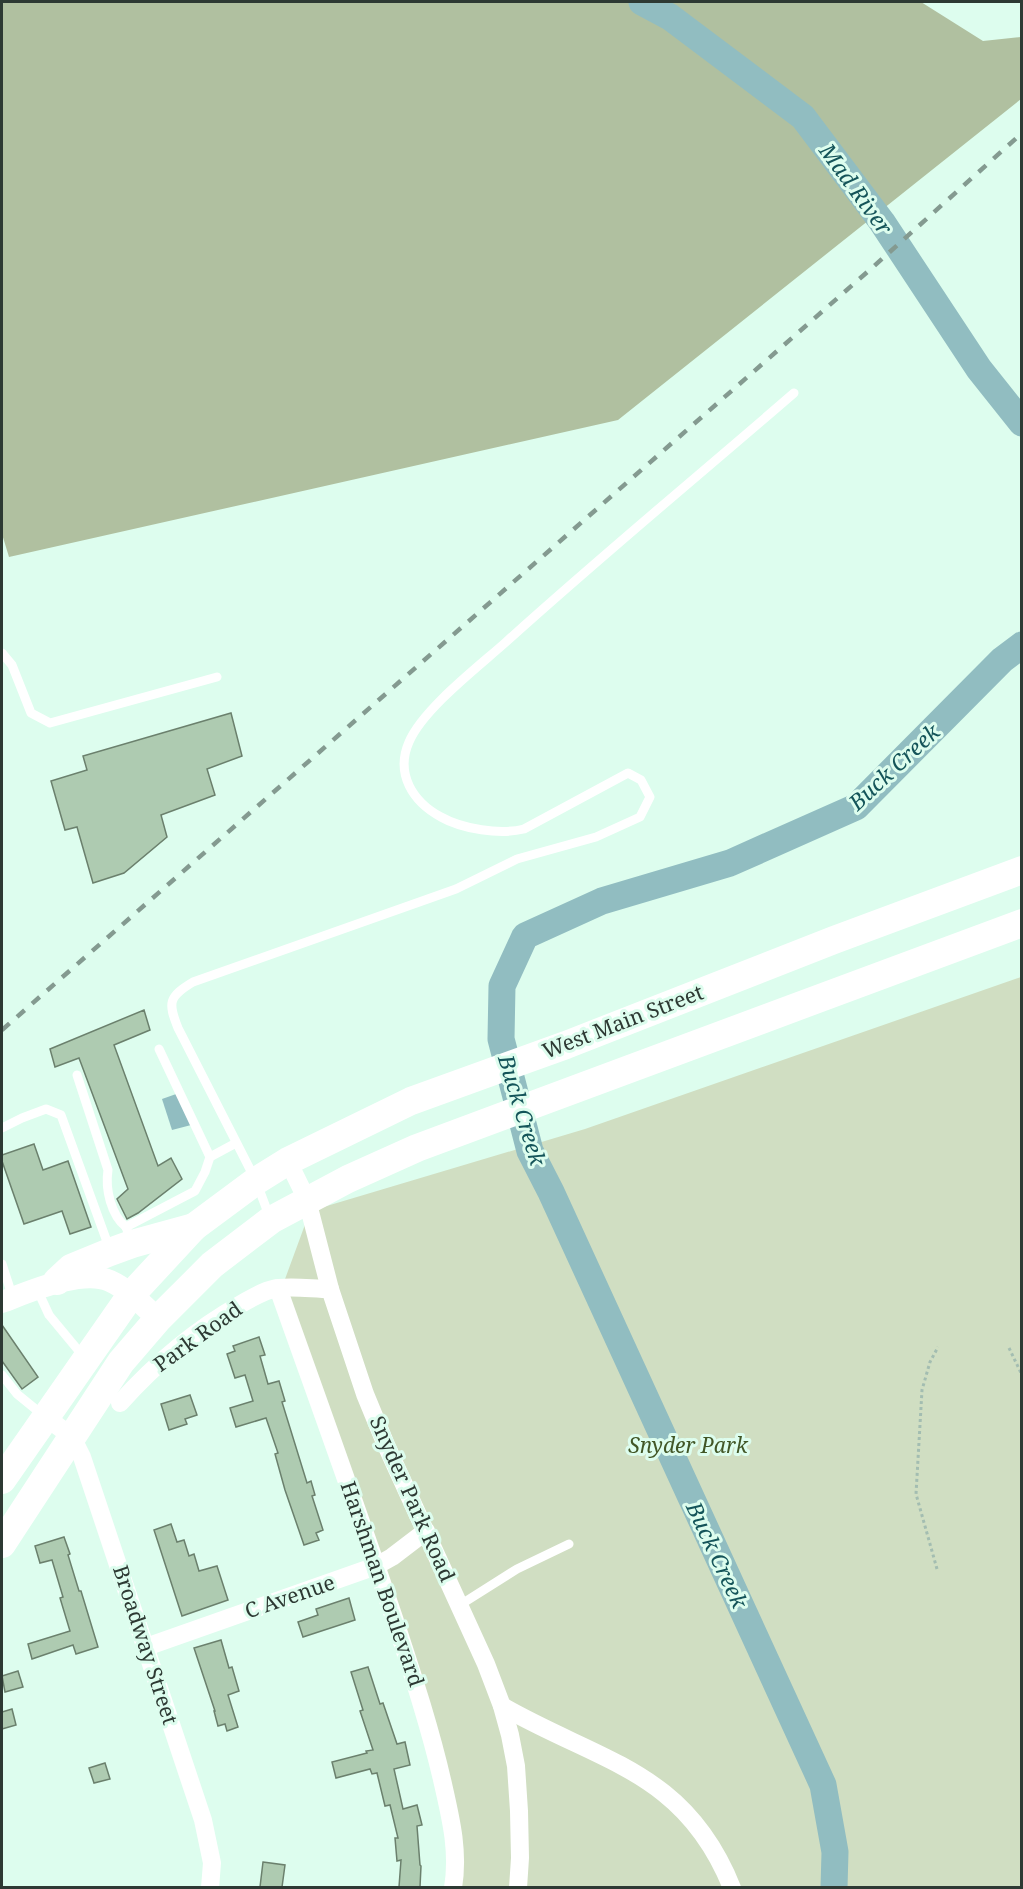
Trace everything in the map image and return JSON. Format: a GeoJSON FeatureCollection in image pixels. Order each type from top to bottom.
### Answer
{"type":"FeatureCollection","features":[{"type":"Feature","properties":{"kind":"main road","name":"West Main Street"},"geometry":{"type":"LineString","coordinates":[[131,1295],[194,1227],[256,1181],[288,1161],[392,1110],[1022,870]]}},
{"type":"Feature","properties":{"kind":"main road"},"geometry":{"type":"LineString","coordinates":[[158,1319],[212,1266],[271,1220],[348,1179],[417,1148],[1022,923]]}},
{"type":"Feature","properties":{"kind":"main road"},"geometry":{"type":"LineString","coordinates":[[47,1285],[71,1268],[123,1241],[194,1227]]}},
{"type":"Feature","properties":{"kind":"main road"},"geometry":{"type":"LineString","coordinates":[[2,1480],[131,1295]]}},
{"type":"Feature","properties":{"kind":"main road","name":"Park Road"},"geometry":{"type":"LineString","coordinates":[[2,1544],[121,1362],[158,1319]]}},
{"type":"Feature","properties":{"kind":"street"},"geometry":{"type":"LineString","coordinates":[[288,1161],[307,1200],[330,1289]]}},
{"type":"Feature","properties":{"kind":"street"},"geometry":{"type":"LineString","coordinates":[[7,1300],[47,1285],[89,1278],[109,1280],[131,1295],[158,1319]]}},
{"type":"Feature","properties":{"kind":"street","name":"Park Road"},"geometry":{"type":"LineString","coordinates":[[120,1403],[189,1338],[226,1312],[255,1296],[278,1288],[330,1289]]}},
{"type":"Feature","properties":{"kind":"street","name":"Harshman Boulevard"},"geometry":{"type":"LineString","coordinates":[[278,1288],[420,1696],[436,1752],[451,1820],[455,1850],[453,1887]]}},
{"type":"Feature","properties":{"kind":"street","name":"Snyder Park Road"},"geometry":{"type":"LineString","coordinates":[[330,1289],[365,1394],[460,1605],[502,1706],[516,1766],[520,1858],[518,1887]]}},
{"type":"Feature","properties":{"kind":"street","name":"Broadway Street"},"geometry":{"type":"LineString","coordinates":[[46,1417],[72,1437],[82,1457],[203,1820],[212,1863],[210,1887]]}},
{"type":"Feature","properties":{"kind":"street","name":"C Avenue"},"geometry":{"type":"LineString","coordinates":[[146,1647],[376,1566],[392,1557],[426,1531]]}},
{"type":"Feature","properties":{"kind":"street"},"geometry":{"type":"LineString","coordinates":[[502,1706],[526,1720],[624,1765],[654,1784],[695,1823],[712,1846],[732,1887]]}},
{"type":"Feature","properties":{"kind":"lane"},"geometry":{"type":"LineString","coordinates":[[271,1220],[256,1181],[178,1028],[171,1010],[171,1003],[175,995],[193,982],[456,889],[517,859],[596,837],[640,817],[650,797],[641,780],[628,773],[524,829],[512,832],[494,832],[443,819],[426,808],[408,786],[404,772],[409,742],[442,698],[794,393]]}},
{"type":"Feature","properties":{"kind":"lane"},"geometry":{"type":"LineString","coordinates":[[2,653],[12,665],[31,713],[50,723],[217,677]]}},
{"type":"Feature","properties":{"kind":"lane"},"geometry":{"type":"LineString","coordinates":[[159,1049],[210,1157]]}},
{"type":"Feature","properties":{"kind":"lane"},"geometry":{"type":"LineString","coordinates":[[77,1075],[108,1170],[106,1182],[123,1241]]}},
{"type":"Feature","properties":{"kind":"lane"},"geometry":{"type":"LineString","coordinates":[[2,1128],[46,1109],[61,1115],[123,1241]]}},
{"type":"Feature","properties":{"kind":"lane"},"geometry":{"type":"LineString","coordinates":[[123,1241],[195,1191],[210,1157],[236,1143]]}},
{"type":"Feature","properties":{"kind":"lane"},"geometry":{"type":"LineString","coordinates":[[2,1264],[7,1300]]}},
{"type":"Feature","properties":{"kind":"lane"},"geometry":{"type":"LineString","coordinates":[[47,1285],[49,1315],[86,1359]]}},
{"type":"Feature","properties":{"kind":"lane"},"geometry":{"type":"LineString","coordinates":[[2,1375],[17,1394],[46,1417]]}},
{"type":"Feature","properties":{"kind":"lane"},"geometry":{"type":"LineString","coordinates":[[460,1605],[517,1569],[569,1544]]}},
{"type":"Feature","properties":{"kind":"path"},"geometry":{"type":"LineString","coordinates":[[937,1569],[915,1494],[922,1390],[930,1362],[938,1347]]}},
{"type":"Feature","properties":{"kind":"path"},"geometry":{"type":"LineString","coordinates":[[1009,1348],[1022,1375]]}},
{"type":"Feature","properties":{"kind":"green space"},"geometry":{"type":"Polygon","coordinates":[[[2,2],[921,2],[983,41],[1021,37],[1021,99],[618,420],[9,557],[2,534],[2,2]]]}},
{"type":"Feature","properties":{"kind":"green space","name":"Snyder Park"},"geometry":{"type":"Polygon","coordinates":[[[1021,977],[1021,1887],[453,1887],[455,1874],[420,1697],[281,1290],[310,1211],[585,1129],[1021,977]]]}},
{"type":"Feature","properties":{"kind":"water"},"geometry":{"type":"Polygon","coordinates":[[[179,1093],[195,1124],[172,1130],[162,1099],[179,1093]]]}},
{"type":"Feature","properties":{"kind":"building"},"geometry":{"type":"Polygon","coordinates":[[[231,713],[242,756],[207,769],[215,795],[161,815],[167,837],[124,873],[93,883],[77,827],[65,830],[51,781],[87,770],[83,756],[231,713]]]}},
{"type":"Feature","properties":{"kind":"building"},"geometry":{"type":"Polygon","coordinates":[[[144,1010],[150,1030],[114,1045],[158,1166],[171,1158],[182,1179],[127,1219],[117,1199],[128,1189],[79,1058],[55,1067],[50,1049],[144,1010]]]}},
{"type":"Feature","properties":{"kind":"building"},"geometry":{"type":"Polygon","coordinates":[[[34,1144],[43,1170],[68,1161],[91,1227],[70,1234],[62,1211],[24,1224],[2,1161],[2,1155],[34,1144]]]}},
{"type":"Feature","properties":{"kind":"building"},"geometry":{"type":"Polygon","coordinates":[[[2,1325],[38,1377],[22,1389],[2,1361],[2,1325]]]}},
{"type":"Feature","properties":{"kind":"building"},"geometry":{"type":"Polygon","coordinates":[[[259,1337],[265,1355],[260,1356],[268,1384],[279,1381],[285,1401],[282,1402],[307,1483],[311,1481],[315,1495],[312,1496],[323,1530],[316,1533],[319,1540],[304,1545],[285,1490],[275,1454],[278,1453],[266,1418],[236,1427],[230,1408],[253,1401],[245,1375],[235,1378],[227,1354],[235,1351],[233,1346],[259,1337]]]}},
{"type":"Feature","properties":{"kind":"building"},"geometry":{"type":"Polygon","coordinates":[[[190,1395],[197,1415],[185,1419],[187,1424],[169,1430],[161,1404],[190,1395]]]}},
{"type":"Feature","properties":{"kind":"building"},"geometry":{"type":"Polygon","coordinates":[[[171,1524],[177,1542],[184,1540],[189,1556],[194,1554],[199,1571],[217,1566],[228,1600],[182,1616],[154,1530],[171,1524]]]}},
{"type":"Feature","properties":{"kind":"building"},"geometry":{"type":"Polygon","coordinates":[[[64,1537],[98,1647],[76,1654],[73,1645],[32,1659],[28,1644],[70,1631],[52,1560],[40,1563],[35,1546],[64,1537]]]}},
{"type":"Feature","properties":{"kind":"building"},"geometry":{"type":"Polygon","coordinates":[[[349,1598],[355,1620],[303,1637],[298,1622],[318,1615],[316,1609],[349,1598]]]}},
{"type":"Feature","properties":{"kind":"building"},"geometry":{"type":"Polygon","coordinates":[[[221,1640],[239,1691],[228,1695],[238,1727],[227,1731],[225,1724],[218,1726],[194,1648],[221,1640]]]}},
{"type":"Feature","properties":{"kind":"building"},"geometry":{"type":"Polygon","coordinates":[[[368,1667],[380,1704],[383,1703],[397,1744],[405,1742],[410,1765],[394,1769],[403,1809],[417,1805],[422,1825],[417,1826],[421,1866],[420,1887],[399,1887],[401,1860],[397,1861],[395,1838],[398,1838],[390,1805],[385,1806],[377,1773],[372,1774],[370,1769],[336,1778],[332,1762],[373,1750],[360,1711],[363,1710],[351,1672],[368,1667]]]}},
{"type":"Feature","properties":{"kind":"building"},"geometry":{"type":"Polygon","coordinates":[[[18,1671],[23,1687],[5,1692],[2,1676],[18,1671]]]}},
{"type":"Feature","properties":{"kind":"building"},"geometry":{"type":"Polygon","coordinates":[[[12,1709],[16,1725],[2,1729],[2,1712],[12,1709]]]}},
{"type":"Feature","properties":{"kind":"building"},"geometry":{"type":"Polygon","coordinates":[[[105,1763],[110,1779],[94,1783],[89,1768],[105,1763]]]}},
{"type":"Feature","properties":{"kind":"building"},"geometry":{"type":"Polygon","coordinates":[[[263,1862],[285,1865],[282,1887],[260,1887],[263,1862]]]}},
{"type":"Feature","properties":{"kind":"waterway","name":"Mad River"},"geometry":{"type":"LineString","coordinates":[[642,2],[670,17],[803,117],[882,222],[979,369],[1022,423]]}},
{"type":"Feature","properties":{"kind":"waterway","name":"Buck Creek"},"geometry":{"type":"LineString","coordinates":[[834,1888],[835,1852],[823,1785],[551,1192],[530,1151],[501,1039],[502,986],[525,936],[602,901],[730,863],[856,807],[1002,660],[1022,645]]}},
{"type":"Feature","properties":{"kind":"railway"},"geometry":{"type":"LineString","coordinates":[[2,1030],[873,267],[1022,133]]}}]}
